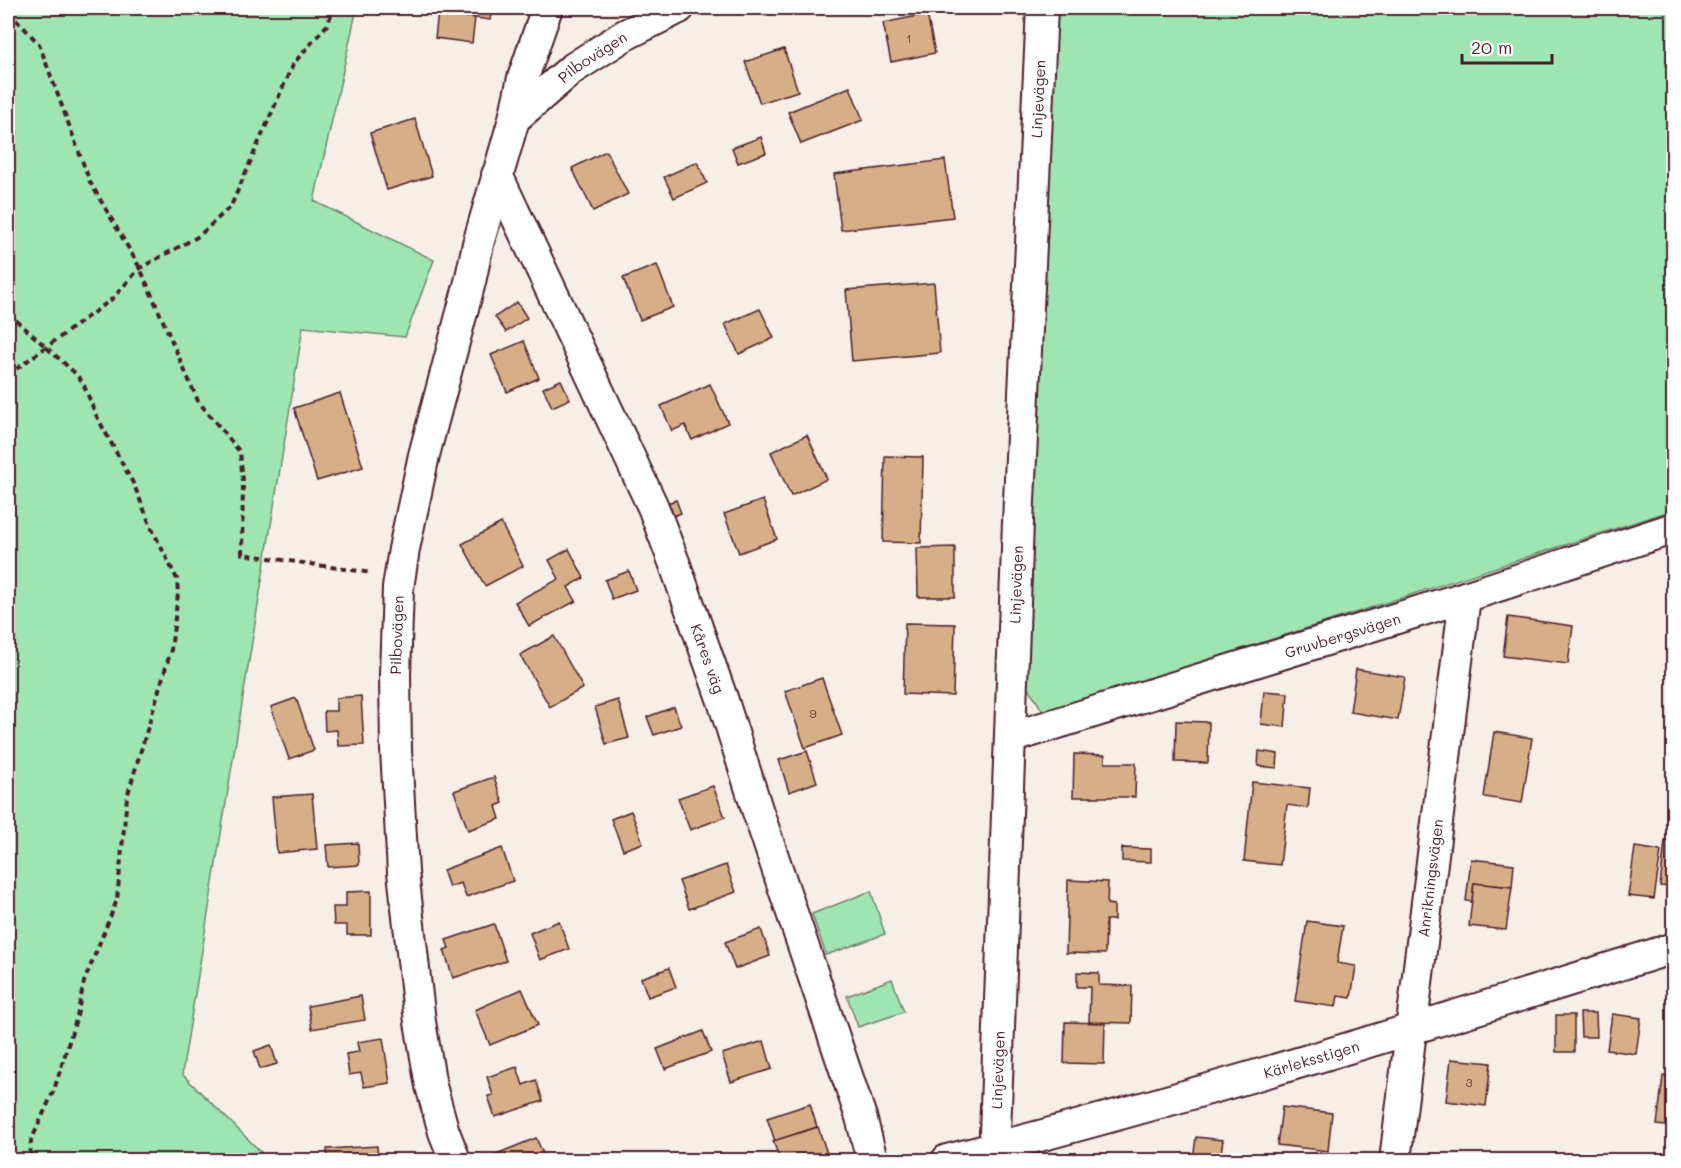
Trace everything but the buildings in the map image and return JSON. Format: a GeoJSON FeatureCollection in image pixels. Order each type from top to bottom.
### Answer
{"type":"FeatureCollection","features":[{"type":"Feature","properties":{"kind":"street","name":"Pilbovägen"},"geometry":{"type":"LineString","coordinates":[[455,1161],[431,1086],[420,1022],[403,872],[396,750],[396,620],[404,549],[424,455],[523,78],[547,8]]}},
{"type":"Feature","properties":{"kind":"street","name":"Pilbovägen"},"geometry":{"type":"LineString","coordinates":[[514,118],[572,69],[625,36],[679,8]]}},
{"type":"Feature","properties":{"kind":"street","name":"Linjevägen"},"geometry":{"type":"LineString","coordinates":[[995,1154],[1018,522],[1042,8]]}},
{"type":"Feature","properties":{"kind":"street","name":"Kåres väg"},"geometry":{"type":"LineString","coordinates":[[497,175],[658,518],[723,701],[861,1117],[872,1161]]}},
{"type":"Feature","properties":{"kind":"street","name":"Gruvbergsvägen"},"geometry":{"type":"LineString","coordinates":[[1010,738],[1465,597],[1674,528]]}},
{"type":"Feature","properties":{"kind":"street","name":"Anrikningsvägen"},"geometry":{"type":"LineString","coordinates":[[1395,1161],[1465,597]]}},
{"type":"Feature","properties":{"kind":"street","name":"Kärleksstigen"},"geometry":{"type":"LineString","coordinates":[[948,1161],[995,1154],[1246,1080],[1674,948]]}},
{"type":"Feature","properties":{"kind":"path"},"geometry":{"type":"LineString","coordinates":[[8,375],[112,299],[140,268],[199,236],[231,206],[293,64],[328,24],[333,8]]}},
{"type":"Feature","properties":{"kind":"path"},"geometry":{"type":"LineString","coordinates":[[8,14],[13,16],[39,44],[90,183],[140,268],[198,401],[240,452],[243,481],[242,554],[400,577]]}},
{"type":"Feature","properties":{"kind":"path"},"geometry":{"type":"LineString","coordinates":[[8,313],[83,383],[96,415],[134,485],[151,527],[177,579],[178,594],[171,650],[127,797],[117,900],[84,982],[54,1090],[31,1141],[30,1161]]}},
{"type":"Feature","properties":{"kind":"green space"},"geometry":{"type":"Polygon","coordinates":[[[8,8],[357,8],[314,201],[434,260],[405,337],[303,327],[182,1074],[269,1160],[8,1160],[8,8]]]}},
{"type":"Feature","properties":{"kind":"green space"},"geometry":{"type":"Polygon","coordinates":[[[1053,8],[1673,8],[1673,510],[1044,713],[1027,686],[1053,8]]]}},
{"type":"Feature","properties":{"kind":"green space"},"geometry":{"type":"Polygon","coordinates":[[[871,891],[885,934],[826,955],[812,914],[871,891]]]}},
{"type":"Feature","properties":{"kind":"green space"},"geometry":{"type":"Polygon","coordinates":[[[892,979],[904,1012],[858,1027],[847,996],[892,979]]]}}]}
